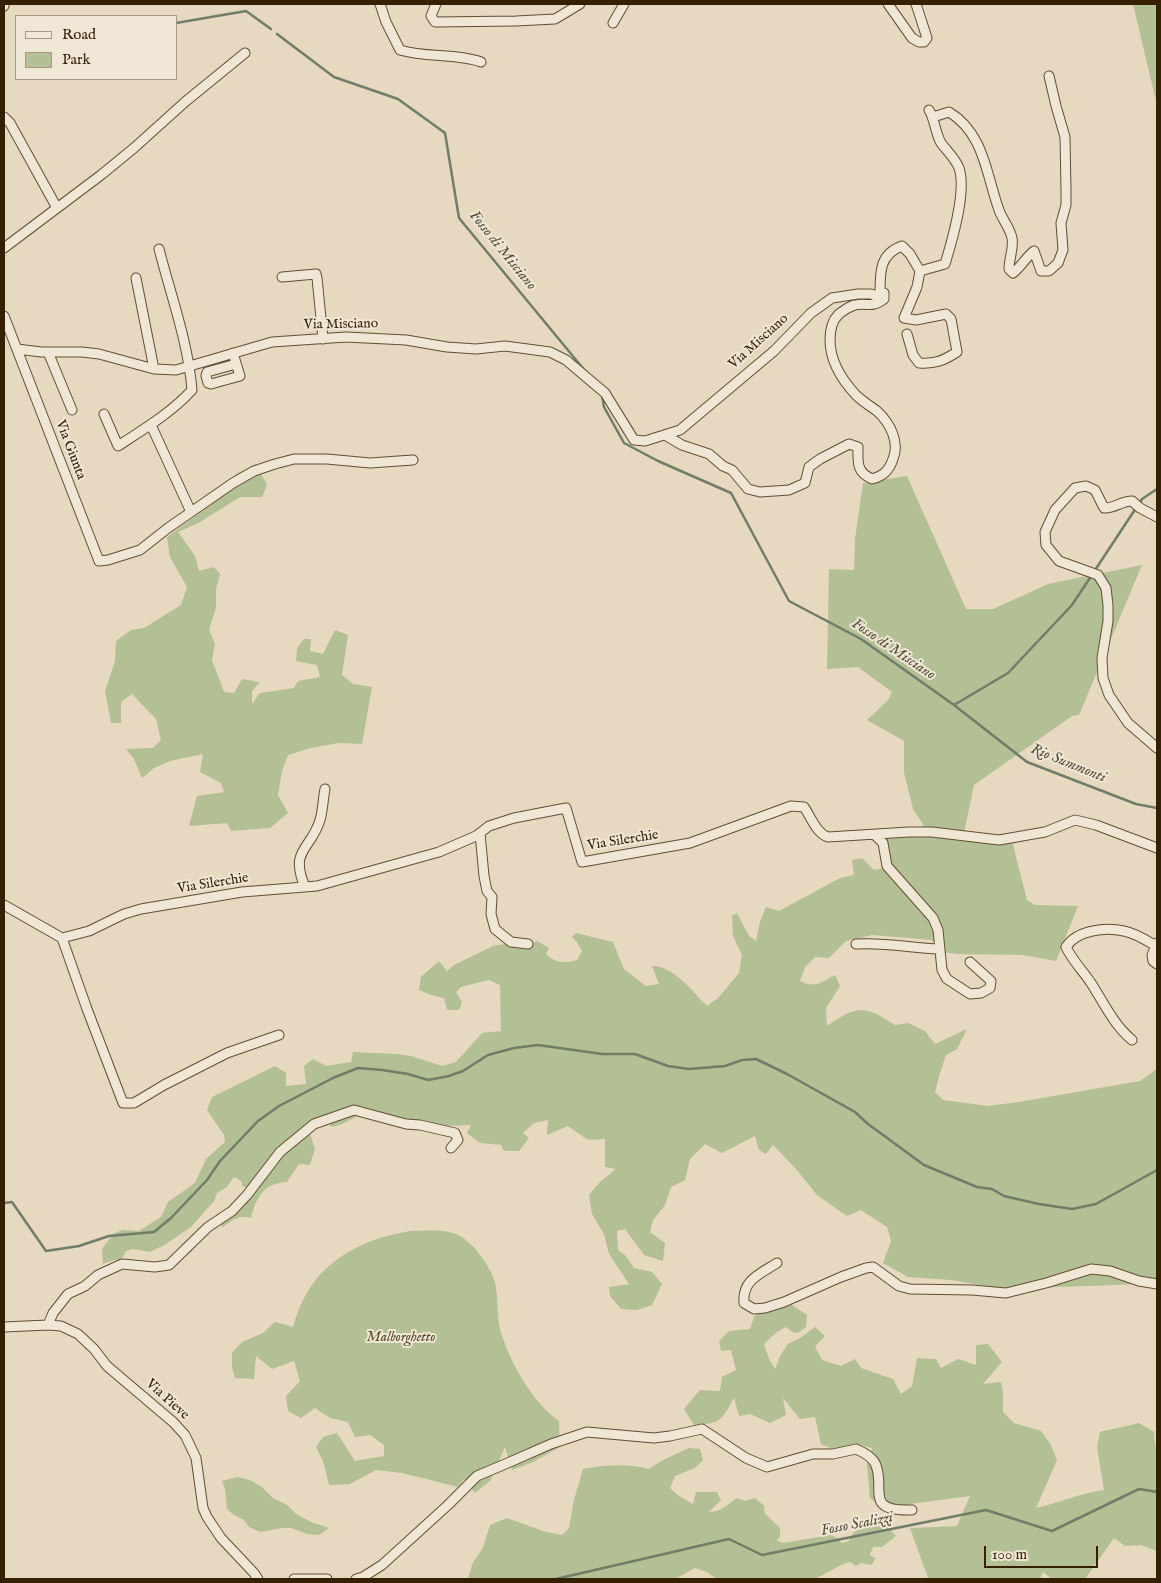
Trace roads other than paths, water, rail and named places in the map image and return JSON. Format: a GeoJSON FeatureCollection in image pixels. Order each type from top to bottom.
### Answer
{"type":"FeatureCollection","features":[{"type":"Feature","properties":{"kind":"street"},"geometry":{"type":"LineString","coordinates":[[380,4],[386,22],[400,50],[423,55],[471,58],[481,62]]}},
{"type":"Feature","properties":{"kind":"street"},"geometry":{"type":"LineString","coordinates":[[436,4],[431,16],[435,22],[554,19],[580,4]]}},
{"type":"Feature","properties":{"kind":"street"},"geometry":{"type":"LineString","coordinates":[[613,23],[624,4]]}},
{"type":"Feature","properties":{"kind":"street"},"geometry":{"type":"LineString","coordinates":[[888,4],[912,38],[919,42],[924,42],[927,38],[916,4]]}},
{"type":"Feature","properties":{"kind":"street"},"geometry":{"type":"LineString","coordinates":[[4,248],[134,148],[185,102],[245,53]]}},
{"type":"Feature","properties":{"kind":"street"},"geometry":{"type":"LineString","coordinates":[[920,271],[946,264],[957,219],[962,181],[959,168],[941,142],[931,113],[948,112],[970,129],[979,147],[999,211],[1012,236],[1009,268],[1013,273],[1022,266],[1034,251],[1041,271],[1048,270],[1058,263],[1063,250],[1061,223],[1066,205],[1066,137],[1049,76]]}},
{"type":"Feature","properties":{"kind":"street"},"geometry":{"type":"LineString","coordinates":[[4,118],[10,123],[57,208]]}},
{"type":"Feature","properties":{"kind":"street"},"geometry":{"type":"LineString","coordinates":[[665,435],[682,445],[709,454],[722,466],[732,470],[748,489],[760,492],[789,490],[805,484],[808,467],[849,444],[858,447],[858,466],[864,476],[872,479],[881,476],[887,472],[895,455],[894,433],[879,413],[857,396],[846,383],[835,364],[830,344],[830,328],[838,316],[854,305],[878,304],[884,299],[884,293],[880,292],[880,274],[883,260],[893,249],[902,246],[910,254],[920,271],[904,318],[916,320],[946,314],[951,319],[957,352],[948,358],[932,364],[918,362],[913,356],[907,334]]}},
{"type":"Feature","properties":{"kind":"street"},"geometry":{"type":"LineString","coordinates":[[104,414],[118,446],[151,425],[185,398],[192,390],[190,367],[184,340],[160,249]]}},
{"type":"Feature","properties":{"kind":"street"},"geometry":{"type":"LineString","coordinates":[[282,277],[316,274],[323,339]]}},
{"type":"Feature","properties":{"kind":"street"},"geometry":{"type":"LineString","coordinates":[[136,278],[154,369]]}},
{"type":"Feature","properties":{"kind":"street","name":"Via Misciano"},"geometry":{"type":"LineString","coordinates":[[17,349],[99,354],[154,369],[176,370],[272,342],[346,337],[406,340],[447,347],[476,349],[505,346],[550,352],[566,360],[605,393],[634,440],[645,441],[680,430],[774,351],[811,313],[832,298],[858,294],[876,296],[880,292]]}},
{"type":"Feature","properties":{"kind":"street"},"geometry":{"type":"LineString","coordinates":[[4,316],[17,349]]}},
{"type":"Feature","properties":{"kind":"street","name":"Via Giunta"},"geometry":{"type":"LineString","coordinates":[[17,349],[99,561],[140,550],[192,512]]}},
{"type":"Feature","properties":{"kind":"street"},"geometry":{"type":"LineString","coordinates":[[48,352],[72,410]]}},
{"type":"Feature","properties":{"kind":"street"},"geometry":{"type":"LineString","coordinates":[[233,354],[236,364]]}},
{"type":"Feature","properties":{"kind":"street"},"geometry":{"type":"LineString","coordinates":[[151,425],[192,512],[254,471],[294,459],[328,459],[370,463],[413,460]]}},
{"type":"Feature","properties":{"kind":"street"},"geometry":{"type":"LineString","coordinates":[[1157,517],[1140,508],[1132,501],[1125,501],[1109,509],[1104,508],[1095,490],[1086,486],[1075,488],[1055,510],[1045,532],[1046,545],[1059,561],[1098,575],[1106,588],[1108,621],[1102,658],[1103,678],[1109,696],[1128,724],[1157,748]]}},
{"type":"Feature","properties":{"kind":"street"},"geometry":{"type":"LineString","coordinates":[[305,887],[298,866],[303,849],[320,819],[325,789]]}},
{"type":"Feature","properties":{"kind":"street","name":"Via Silerchie"},"geometry":{"type":"LineString","coordinates":[[62,938],[89,931],[124,914],[141,909],[242,892],[317,886],[422,857],[480,833],[489,826],[514,818],[566,808],[582,862],[690,843],[791,806],[804,807],[818,830],[822,835],[828,837],[932,832],[999,840],[1045,832],[1075,820],[1096,825],[1157,848]]}},
{"type":"Feature","properties":{"kind":"street"},"geometry":{"type":"LineString","coordinates":[[480,833],[484,876],[488,891],[492,896],[491,914],[495,929],[511,942],[528,944]]}},
{"type":"Feature","properties":{"kind":"street"},"geometry":{"type":"LineString","coordinates":[[875,835],[883,843],[887,866],[933,918],[938,930],[942,970],[947,979],[970,994],[981,993],[990,988],[991,981],[970,962]]}},
{"type":"Feature","properties":{"kind":"street"},"geometry":{"type":"LineString","coordinates":[[4,905],[62,938],[123,1103],[134,1103],[164,1085],[227,1053],[280,1035]]}},
{"type":"Feature","properties":{"kind":"street"},"geometry":{"type":"LineString","coordinates":[[1132,1040],[1123,1033],[1113,1020],[1093,985],[1066,947],[1070,940],[1077,936],[1100,930],[1125,931],[1156,945],[1152,955],[1153,961],[1157,964]]}},
{"type":"Feature","properties":{"kind":"street"},"geometry":{"type":"LineString","coordinates":[[856,944],[870,943],[939,949]]}},
{"type":"Feature","properties":{"kind":"street"},"geometry":{"type":"LineString","coordinates":[[48,1325],[53,1314],[68,1294],[85,1286],[98,1275],[122,1264],[140,1266],[169,1265],[208,1227],[232,1210],[247,1195],[280,1152],[314,1124],[354,1110],[406,1124],[455,1133],[458,1140],[451,1148]]}},
{"type":"Feature","properties":{"kind":"street"},"geometry":{"type":"LineString","coordinates":[[776,1263],[749,1282],[743,1294],[744,1303],[754,1309],[765,1308],[784,1302],[841,1277],[873,1267],[899,1286],[910,1288],[1006,1293],[1091,1269],[1110,1271],[1139,1281],[1157,1284]]}},
{"type":"Feature","properties":{"kind":"street","name":"Via Pieve"},"geometry":{"type":"LineString","coordinates":[[4,1327],[61,1326],[78,1334],[94,1349],[106,1366],[173,1422],[185,1435],[196,1458],[203,1508],[207,1517],[221,1538],[258,1579]]}},
{"type":"Feature","properties":{"kind":"street"},"geometry":{"type":"LineString","coordinates":[[356,1579],[363,1577],[382,1565],[448,1506],[477,1476],[551,1444],[586,1432],[654,1438],[702,1429],[746,1458],[767,1468],[813,1454],[833,1454],[856,1449],[866,1454],[874,1463],[881,1502],[888,1508],[912,1510]]}},
{"type":"Feature","properties":{"kind":"street"},"geometry":{"type":"LineString","coordinates":[[294,1579],[327,1579]]}},
{"type":"Feature","properties":{"kind":"waterway","name":"Fosso di Misciano"},"geometry":{"type":"LineString","coordinates":[[178,23],[246,11],[271,29]]}},
{"type":"Feature","properties":{"kind":"waterway","name":"Fosso di Misciano"},"geometry":{"type":"LineString","coordinates":[[277,34],[334,77],[398,99],[445,133],[459,218],[586,372]]}},
{"type":"Feature","properties":{"kind":"waterway","name":"Fosso di Misciano"},"geometry":{"type":"LineString","coordinates":[[602,395],[604,407],[624,443],[658,461],[731,493],[789,601],[861,639],[954,705],[1008,673],[1072,605],[1136,508]]}},
{"type":"Feature","properties":{"kind":"waterway","name":"Fosso di Misciano"},"geometry":{"type":"LineString","coordinates":[[1139,504],[1142,499],[1157,489]]}},
{"type":"Feature","properties":{"kind":"waterway","name":"Rio Summonti"},"geometry":{"type":"LineString","coordinates":[[954,705],[1027,762],[1136,804],[1157,808]]}},
{"type":"Feature","properties":{"kind":"waterway"},"geometry":{"type":"LineString","coordinates":[[4,1203],[12,1202],[46,1251],[79,1246],[109,1236],[154,1232],[171,1218],[207,1180],[220,1161],[258,1121],[279,1106],[333,1078],[358,1068],[408,1074],[428,1080],[463,1071],[488,1055],[514,1048],[538,1045],[602,1054],[635,1054],[668,1066],[689,1069],[725,1066],[742,1060],[756,1059],[855,1112],[868,1124],[924,1165],[977,1187],[992,1189],[1004,1196],[1039,1204],[1072,1209],[1096,1204],[1157,1170]]}},
{"type":"Feature","properties":{"kind":"waterway","name":"Fosso Scalizzi"},"geometry":{"type":"LineString","coordinates":[[556,1579],[729,1539],[762,1555],[986,1510],[1052,1531],[1139,1489],[1157,1492]]}},
{"type":"Feature","properties":{"kind":"park label","name":"Malborghetto"},"geometry":{"type":"Point","coordinates":[401,1338]}}]}
